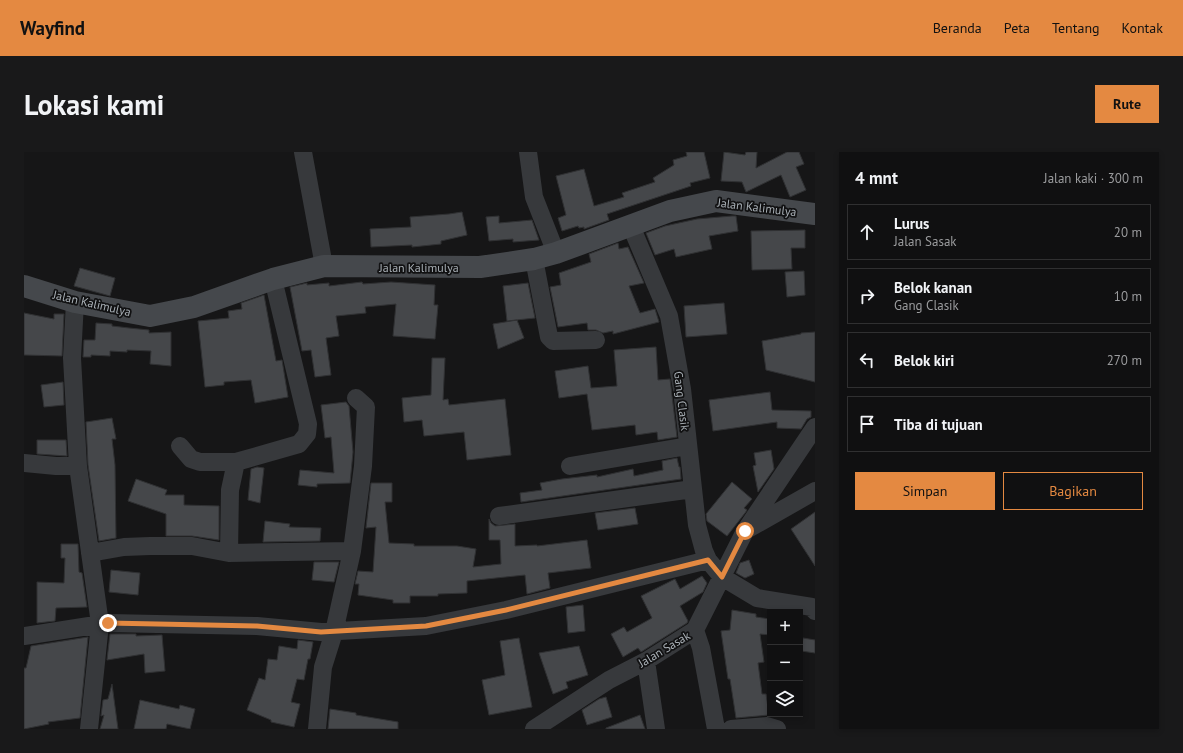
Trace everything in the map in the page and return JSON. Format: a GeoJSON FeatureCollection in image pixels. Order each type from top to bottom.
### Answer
{"type":"FeatureCollection","features":[{"type":"Feature","properties":{"kind":"street"},"geometry":{"type":"LineString","coordinates":[[303,152],[324,266]]}},
{"type":"Feature","properties":{"kind":"street"},"geometry":{"type":"LineString","coordinates":[[528,152],[534,197],[556,253]]}},
{"type":"Feature","properties":{"kind":"street","name":"Jalan Kalimulya"},"geometry":{"type":"LineString","coordinates":[[24,286],[75,302],[150,316],[194,307],[273,279],[324,266],[480,267],[534,259],[556,253],[670,211],[716,201],[815,214]]}},
{"type":"Feature","properties":{"kind":"street","name":"Gang Clasik"},"geometry":{"type":"LineString","coordinates":[[631,226],[669,316],[682,389],[697,525],[708,560],[722,577],[757,598],[812,607],[815,611]]}},
{"type":"Feature","properties":{"kind":"street"},"geometry":{"type":"LineString","coordinates":[[534,259],[549,337],[553,341],[596,340]]}},
{"type":"Feature","properties":{"kind":"street"},"geometry":{"type":"LineString","coordinates":[[180,446],[191,459],[200,462],[236,462],[299,444],[307,434],[308,424],[273,279]]}},
{"type":"Feature","properties":{"kind":"street"},"geometry":{"type":"LineString","coordinates":[[75,302],[72,358],[78,466],[100,624],[89,729]]}},
{"type":"Feature","properties":{"kind":"street"},"geometry":{"type":"LineString","coordinates":[[317,729],[323,667],[334,632],[352,551],[363,466],[366,407],[356,398]]}},
{"type":"Feature","properties":{"kind":"street","name":"Jalan Sasak"},"geometry":{"type":"LineString","coordinates":[[534,729],[609,680],[646,661],[695,630],[745,531],[815,427]]}},
{"type":"Feature","properties":{"kind":"street"},"geometry":{"type":"LineString","coordinates":[[570,466],[688,446]]}},
{"type":"Feature","properties":{"kind":"street"},"geometry":{"type":"LineString","coordinates":[[229,553],[230,490],[236,462]]}},
{"type":"Feature","properties":{"kind":"street"},"geometry":{"type":"LineString","coordinates":[[24,463],[56,466],[78,466]]}},
{"type":"Feature","properties":{"kind":"street"},"geometry":{"type":"LineString","coordinates":[[499,516],[693,490]]}},
{"type":"Feature","properties":{"kind":"street"},"geometry":{"type":"LineString","coordinates":[[745,531],[815,491]]}},
{"type":"Feature","properties":{"kind":"street"},"geometry":{"type":"LineString","coordinates":[[90,553],[150,546],[192,546],[229,553],[352,551]]}},
{"type":"Feature","properties":{"kind":"street"},"geometry":{"type":"LineString","coordinates":[[24,636],[108,623],[257,626],[334,632],[426,626],[514,608],[708,560]]}},
{"type":"Feature","properties":{"kind":"street"},"geometry":{"type":"LineString","coordinates":[[695,630],[701,648],[716,729]]}},
{"type":"Feature","properties":{"kind":"street"},"geometry":{"type":"LineString","coordinates":[[646,661],[656,729]]}},
{"type":"Feature","properties":{"kind":"street"},"geometry":{"type":"LineString","coordinates":[[731,729],[767,726],[778,729]]}},
{"type":"Feature","properties":{"kind":"building"},"geometry":{"type":"Polygon","coordinates":[[[686,152],[704,152],[710,178],[690,183],[691,186],[607,214],[609,220],[584,229],[584,227],[579,228],[578,226],[562,231],[558,218],[566,215],[556,176],[584,169],[594,206],[624,197],[622,193],[655,182],[653,178],[674,165],[673,160],[687,156],[686,152]]]}},
{"type":"Feature","properties":{"kind":"building"},"geometry":{"type":"Polygon","coordinates":[[[724,152],[745,155],[746,152],[757,152],[756,168],[787,152],[799,152],[804,164],[796,167],[806,190],[790,197],[781,175],[746,192],[742,182],[721,181],[724,152]]]}},
{"type":"Feature","properties":{"kind":"building"},"geometry":{"type":"Polygon","coordinates":[[[462,212],[467,235],[441,241],[441,244],[412,247],[412,245],[371,247],[370,229],[411,227],[410,217],[462,212]]]}},
{"type":"Feature","properties":{"kind":"building"},"geometry":{"type":"Polygon","coordinates":[[[499,216],[499,223],[532,220],[539,240],[513,242],[513,239],[489,241],[486,217],[499,216]]]}},
{"type":"Feature","properties":{"kind":"building"},"geometry":{"type":"Polygon","coordinates":[[[736,216],[738,231],[709,236],[712,249],[676,257],[674,249],[655,255],[646,233],[665,226],[697,219],[736,216]]]}},
{"type":"Feature","properties":{"kind":"building"},"geometry":{"type":"Polygon","coordinates":[[[805,230],[805,248],[791,248],[792,269],[752,270],[751,231],[805,230]]]}},
{"type":"Feature","properties":{"kind":"building"},"geometry":{"type":"Polygon","coordinates":[[[618,243],[619,249],[628,247],[644,283],[629,286],[640,313],[655,309],[659,322],[613,334],[613,331],[603,333],[596,330],[588,330],[587,323],[558,327],[550,287],[561,285],[559,273],[591,262],[589,254],[618,243]]]}},
{"type":"Feature","properties":{"kind":"building"},"geometry":{"type":"Polygon","coordinates":[[[80,268],[115,278],[110,296],[74,286],[80,268]]]}},
{"type":"Feature","properties":{"kind":"building"},"geometry":{"type":"Polygon","coordinates":[[[804,271],[805,295],[787,297],[785,272],[804,271]]]}},
{"type":"Feature","properties":{"kind":"building"},"geometry":{"type":"Polygon","coordinates":[[[362,282],[363,284],[391,282],[435,285],[434,305],[438,305],[435,339],[393,336],[396,304],[365,307],[366,313],[336,316],[339,336],[326,338],[331,375],[315,377],[311,350],[302,351],[290,287],[307,283],[307,285],[329,283],[329,286],[362,282]]]}},
{"type":"Feature","properties":{"kind":"building"},"geometry":{"type":"Polygon","coordinates":[[[528,283],[535,318],[507,321],[503,286],[528,283]]]}},
{"type":"Feature","properties":{"kind":"building"},"geometry":{"type":"Polygon","coordinates":[[[264,295],[276,361],[282,360],[288,397],[255,403],[251,380],[224,382],[224,385],[205,387],[198,321],[229,318],[228,311],[242,309],[241,303],[264,295]]]}},
{"type":"Feature","properties":{"kind":"building"},"geometry":{"type":"Polygon","coordinates":[[[724,303],[727,334],[686,337],[684,306],[724,303]]]}},
{"type":"Feature","properties":{"kind":"building"},"geometry":{"type":"Polygon","coordinates":[[[24,313],[54,319],[54,314],[64,314],[62,356],[24,355],[24,313]]]}},
{"type":"Feature","properties":{"kind":"building"},"geometry":{"type":"Polygon","coordinates":[[[517,320],[524,338],[498,349],[493,324],[517,320]]]}},
{"type":"Feature","properties":{"kind":"building"},"geometry":{"type":"Polygon","coordinates":[[[96,323],[149,330],[149,333],[171,332],[171,366],[150,364],[151,351],[110,351],[110,356],[91,355],[91,357],[83,357],[84,340],[95,340],[96,323]]]}},
{"type":"Feature","properties":{"kind":"building"},"geometry":{"type":"Polygon","coordinates":[[[815,332],[815,382],[766,370],[762,341],[801,333],[815,332]]]}},
{"type":"Feature","properties":{"kind":"building"},"geometry":{"type":"Polygon","coordinates":[[[656,347],[658,380],[670,379],[677,437],[658,440],[657,432],[636,435],[635,425],[592,430],[587,394],[559,398],[555,371],[588,366],[591,388],[617,386],[614,350],[656,347]]]}},
{"type":"Feature","properties":{"kind":"building"},"geometry":{"type":"Polygon","coordinates":[[[432,358],[445,358],[443,400],[448,399],[449,405],[505,399],[511,455],[467,460],[464,432],[424,436],[422,420],[404,422],[402,398],[431,395],[432,358]]]}},
{"type":"Feature","properties":{"kind":"building"},"geometry":{"type":"Polygon","coordinates":[[[63,382],[64,405],[44,407],[41,385],[63,382]]]}},
{"type":"Feature","properties":{"kind":"building"},"geometry":{"type":"Polygon","coordinates":[[[770,392],[772,410],[811,411],[811,417],[807,419],[801,429],[777,428],[777,422],[713,431],[709,400],[770,392]]]}},
{"type":"Feature","properties":{"kind":"building"},"geometry":{"type":"Polygon","coordinates":[[[346,402],[349,406],[353,452],[350,483],[317,484],[317,487],[298,485],[300,470],[334,473],[331,437],[325,438],[321,405],[346,402]]]}},
{"type":"Feature","properties":{"kind":"building"},"geometry":{"type":"Polygon","coordinates":[[[112,418],[116,439],[112,439],[115,465],[116,538],[99,541],[88,465],[86,422],[112,418]]]}},
{"type":"Feature","properties":{"kind":"building"},"geometry":{"type":"Polygon","coordinates":[[[37,440],[66,440],[67,456],[37,454],[37,440]]]}},
{"type":"Feature","properties":{"kind":"building"},"geometry":{"type":"Polygon","coordinates":[[[771,450],[774,469],[758,492],[753,466],[756,465],[754,453],[771,450]]]}},
{"type":"Feature","properties":{"kind":"building"},"geometry":{"type":"Polygon","coordinates":[[[677,458],[680,467],[681,479],[521,502],[520,493],[542,490],[540,483],[597,475],[597,477],[633,469],[634,476],[663,470],[662,461],[677,458]]]}},
{"type":"Feature","properties":{"kind":"building"},"geometry":{"type":"Polygon","coordinates":[[[257,467],[264,468],[260,503],[248,500],[251,469],[257,467]]]}},
{"type":"Feature","properties":{"kind":"building"},"geometry":{"type":"Polygon","coordinates":[[[136,479],[167,490],[165,495],[184,495],[184,505],[219,506],[219,540],[192,536],[166,536],[166,514],[128,501],[136,479]]]}},
{"type":"Feature","properties":{"kind":"building"},"geometry":{"type":"Polygon","coordinates":[[[732,482],[752,499],[744,508],[747,510],[745,513],[727,536],[707,521],[706,514],[732,482]]]}},
{"type":"Feature","properties":{"kind":"building"},"geometry":{"type":"Polygon","coordinates":[[[371,483],[392,483],[392,502],[385,502],[389,543],[414,544],[414,546],[457,546],[476,549],[473,567],[501,564],[500,540],[489,540],[489,519],[495,526],[515,524],[515,546],[537,546],[587,540],[591,568],[548,573],[550,588],[527,594],[525,575],[467,581],[467,593],[438,594],[438,596],[410,596],[410,603],[393,603],[393,600],[358,595],[359,584],[355,584],[358,571],[373,572],[376,527],[366,528],[371,483]]]}},
{"type":"Feature","properties":{"kind":"building"},"geometry":{"type":"Polygon","coordinates":[[[635,508],[638,524],[598,530],[595,513],[635,508]]]}},
{"type":"Feature","properties":{"kind":"building"},"geometry":{"type":"Polygon","coordinates":[[[815,512],[815,566],[791,529],[815,512]]]}},
{"type":"Feature","properties":{"kind":"building"},"geometry":{"type":"Polygon","coordinates":[[[265,521],[290,524],[289,527],[321,528],[320,541],[263,542],[265,521]]]}},
{"type":"Feature","properties":{"kind":"building"},"geometry":{"type":"Polygon","coordinates":[[[61,544],[78,544],[79,572],[82,573],[87,607],[56,608],[55,621],[37,623],[37,582],[64,583],[65,558],[61,558],[61,544]]]}},
{"type":"Feature","properties":{"kind":"building"},"geometry":{"type":"Polygon","coordinates":[[[749,560],[754,574],[745,578],[736,573],[740,563],[749,560]]]}},
{"type":"Feature","properties":{"kind":"building"},"geometry":{"type":"Polygon","coordinates":[[[314,562],[339,562],[334,582],[312,580],[314,562]]]}},
{"type":"Feature","properties":{"kind":"building"},"geometry":{"type":"Polygon","coordinates":[[[111,570],[140,573],[138,595],[109,592],[111,570]]]}},
{"type":"Feature","properties":{"kind":"building"},"geometry":{"type":"Polygon","coordinates":[[[702,576],[707,583],[703,592],[680,606],[688,621],[687,623],[641,652],[638,648],[623,657],[611,634],[624,627],[627,632],[652,618],[641,596],[675,579],[680,589],[702,576]]]}},
{"type":"Feature","properties":{"kind":"building"},"geometry":{"type":"Polygon","coordinates":[[[583,605],[585,631],[568,633],[566,607],[583,605]]]}},
{"type":"Feature","properties":{"kind":"building"},"geometry":{"type":"Polygon","coordinates":[[[732,610],[756,614],[756,617],[767,619],[767,635],[760,634],[764,662],[758,663],[762,694],[766,694],[767,715],[736,718],[730,679],[728,679],[721,631],[730,630],[732,610]]]}},
{"type":"Feature","properties":{"kind":"building"},"geometry":{"type":"Polygon","coordinates":[[[110,634],[136,634],[136,636],[162,635],[165,671],[145,673],[144,654],[107,660],[110,634]]]}},
{"type":"Feature","properties":{"kind":"building"},"geometry":{"type":"Polygon","coordinates":[[[88,637],[80,718],[48,722],[49,724],[24,729],[24,668],[26,668],[31,646],[88,637]]]}},
{"type":"Feature","properties":{"kind":"building"},"geometry":{"type":"Polygon","coordinates":[[[519,638],[532,707],[489,715],[482,680],[505,675],[500,641],[519,638]]]}},
{"type":"Feature","properties":{"kind":"building"},"geometry":{"type":"Polygon","coordinates":[[[803,638],[815,640],[815,653],[803,651],[803,638]]]}},
{"type":"Feature","properties":{"kind":"building"},"geometry":{"type":"Polygon","coordinates":[[[298,640],[313,642],[304,680],[297,679],[291,702],[300,704],[294,727],[271,722],[271,720],[247,710],[259,678],[265,680],[268,659],[277,660],[279,646],[297,649],[298,640]]]}},
{"type":"Feature","properties":{"kind":"building"},"geometry":{"type":"Polygon","coordinates":[[[579,646],[588,675],[566,682],[568,688],[553,694],[539,653],[579,646]]]}},
{"type":"Feature","properties":{"kind":"building"},"geometry":{"type":"Polygon","coordinates":[[[112,684],[118,729],[100,729],[104,715],[101,716],[103,700],[108,699],[112,684]]]}},
{"type":"Feature","properties":{"kind":"building"},"geometry":{"type":"Polygon","coordinates":[[[606,697],[612,717],[587,725],[582,710],[599,699],[606,697]]]}},
{"type":"Feature","properties":{"kind":"building"},"geometry":{"type":"Polygon","coordinates":[[[140,700],[179,709],[180,705],[195,709],[190,729],[167,724],[166,729],[134,729],[140,700]]]}},
{"type":"Feature","properties":{"kind":"building"},"geometry":{"type":"Polygon","coordinates":[[[330,709],[398,722],[398,729],[328,729],[330,709]]]}},
{"type":"Feature","properties":{"kind":"building"},"geometry":{"type":"Polygon","coordinates":[[[640,715],[645,729],[606,729],[606,728],[640,715]]]}},
{"type":"Feature","properties":{"kind":"route"},"geometry":{"type":"LineString","coordinates":[[108,623],[257,626],[321,632],[426,626],[506,610],[708,560],[722,577],[745,531]]}}]}
